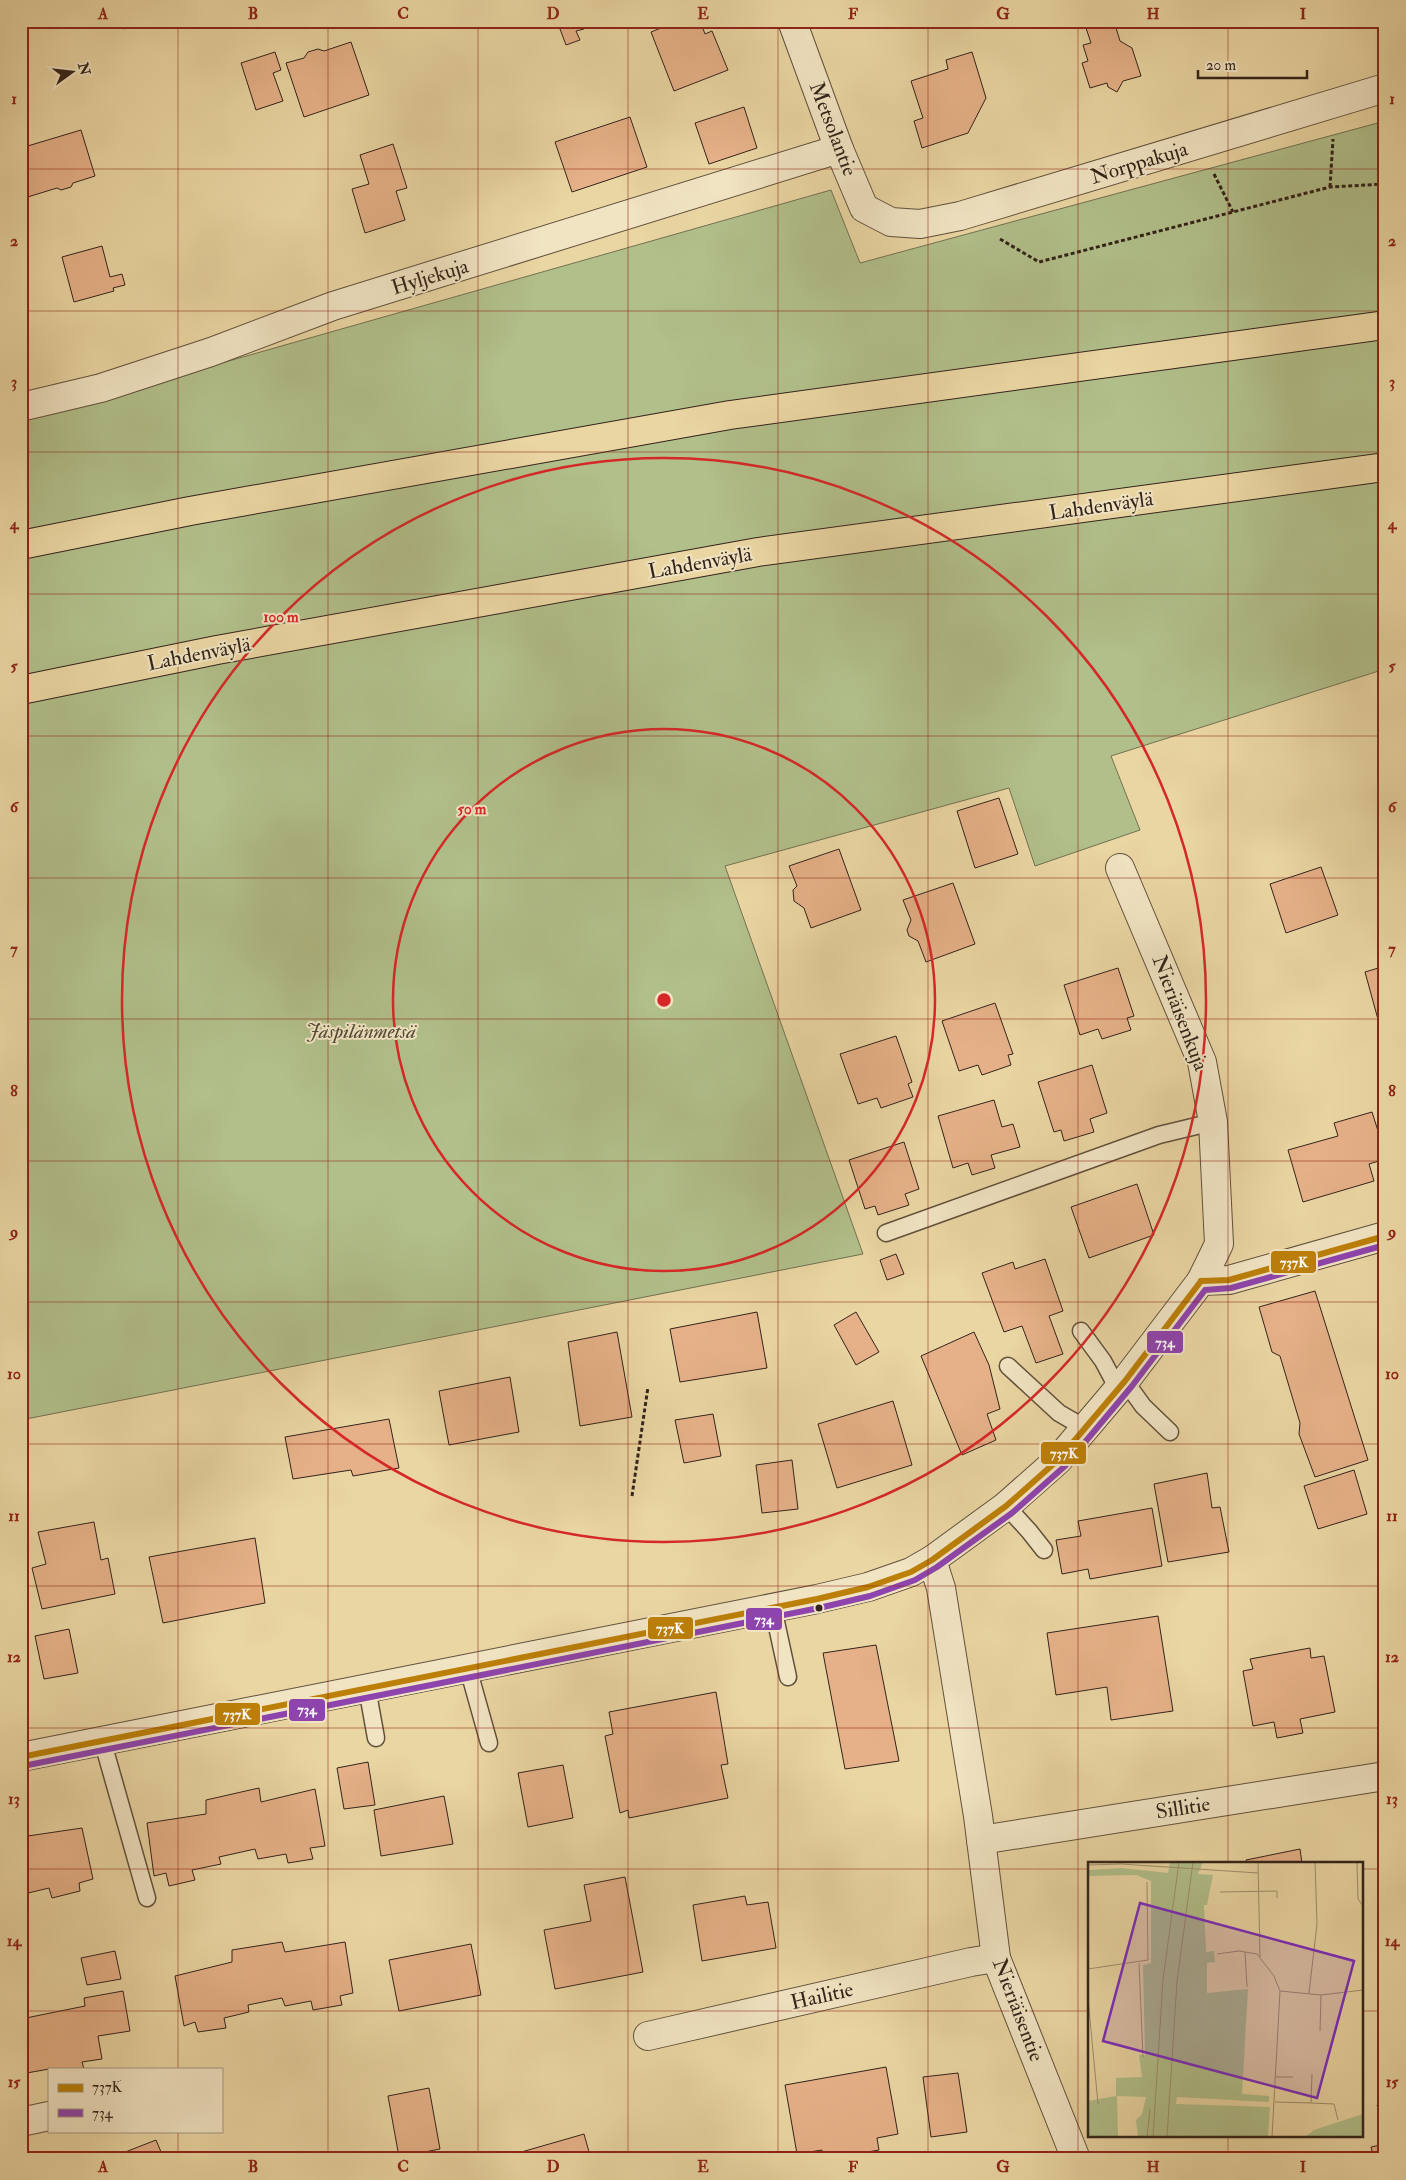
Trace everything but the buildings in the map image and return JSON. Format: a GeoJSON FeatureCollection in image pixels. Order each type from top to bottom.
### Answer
{"type":"FeatureCollection","features":[{"type":"Feature","properties":{"kind":"highway"},"geometry":{"type":"LineString","coordinates":[[21,545],[190,511],[730,415],[1385,324]]}},
{"type":"Feature","properties":{"kind":"highway","name":"Lahdenväylä"},"geometry":{"type":"LineString","coordinates":[[21,690],[217,650],[758,552],[1385,467]]}},
{"type":"Feature","properties":{"kind":"street","name":"Metsolantie"},"geometry":{"type":"LineString","coordinates":[[792,21],[839,148],[864,208],[891,222]]}},
{"type":"Feature","properties":{"kind":"street","name":"Norppakuja"},"geometry":{"type":"LineString","coordinates":[[891,222],[920,224],[960,216],[1385,88]]}},
{"type":"Feature","properties":{"kind":"street","name":"Hyljekuja"},"geometry":{"type":"LineString","coordinates":[[21,407],[101,388],[210,352],[333,306],[839,148]]}},
{"type":"Feature","properties":{"kind":"street","name":"Nieriäisenkuja"},"geometry":{"type":"LineString","coordinates":[[1120,868],[1202,1062],[1214,1122],[1219,1244],[1200,1281]]}},
{"type":"Feature","properties":{"kind":"street"},"geometry":{"type":"LineString","coordinates":[[21,1757],[773,1608],[868,1587],[911,1572],[932,1560],[1006,1506],[1058,1460],[1121,1385],[1200,1281],[1229,1280],[1385,1236]]}},
{"type":"Feature","properties":{"kind":"street","name":"Nieriäisentie"},"geometry":{"type":"LineString","coordinates":[[932,1560],[941,1588],[981,1840],[996,1958],[1076,2159]]}},
{"type":"Feature","properties":{"kind":"street","name":"Sillitie"},"geometry":{"type":"LineString","coordinates":[[981,1840],[1385,1776]]}},
{"type":"Feature","properties":{"kind":"street","name":"Hailitie"},"geometry":{"type":"LineString","coordinates":[[648,2036],[971,1962],[996,1958]]}},
{"type":"Feature","properties":{"kind":"street"},"geometry":{"type":"LineString","coordinates":[[21,2122],[48,2116]]}},
{"type":"Feature","properties":{"kind":"lane"},"geometry":{"type":"LineString","coordinates":[[886,1233],[1159,1135],[1214,1122]]}},
{"type":"Feature","properties":{"kind":"lane"},"geometry":{"type":"LineString","coordinates":[[1081,1331],[1121,1385],[1170,1432]]}},
{"type":"Feature","properties":{"kind":"lane"},"geometry":{"type":"LineString","coordinates":[[1008,1366],[1059,1413],[1085,1428]]}},
{"type":"Feature","properties":{"kind":"lane"},"geometry":{"type":"LineString","coordinates":[[1006,1506],[1029,1530],[1044,1550]]}},
{"type":"Feature","properties":{"kind":"lane"},"geometry":{"type":"LineString","coordinates":[[773,1608],[788,1677]]}},
{"type":"Feature","properties":{"kind":"lane"},"geometry":{"type":"LineString","coordinates":[[468,1668],[489,1743]]}},
{"type":"Feature","properties":{"kind":"lane"},"geometry":{"type":"LineString","coordinates":[[367,1688],[376,1738]]}},
{"type":"Feature","properties":{"kind":"lane"},"geometry":{"type":"LineString","coordinates":[[103,1742],[147,1898]]}},
{"type":"Feature","properties":{"kind":"path"},"geometry":{"type":"LineString","coordinates":[[1330,187],[1335,103]]}},
{"type":"Feature","properties":{"kind":"path"},"geometry":{"type":"LineString","coordinates":[[1199,145],[1233,212]]}},
{"type":"Feature","properties":{"kind":"path"},"geometry":{"type":"LineString","coordinates":[[960,216],[1039,262],[1330,187],[1385,184]]}},
{"type":"Feature","properties":{"kind":"path"},"geometry":{"type":"LineString","coordinates":[[632,1496],[648,1387]]}},
{"type":"Feature","properties":{"kind":"green space","name":"Jäspilänmetsä"},"geometry":{"type":"Polygon","coordinates":[[[1385,121],[1385,669],[1111,756],[1140,830],[1035,866],[1009,788],[725,866],[863,1254],[21,1420],[21,420],[831,190],[860,263],[1385,121]]]}},
{"type":"Feature","properties":{"kind":"transit line","name":"737K"},"geometry":{"type":"LineString","coordinates":[[1201,1281],[1229,1280],[1385,1236]]}},
{"type":"Feature","properties":{"kind":"transit line","name":"734"},"geometry":{"type":"LineString","coordinates":[[23,1766],[819,1608],[870,1596],[915,1580],[937,1567],[1012,1513],[1065,1466],[1132,1386],[1205,1290],[1231,1288],[1385,1245]]}},
{"type":"Feature","properties":{"kind":"transit line","name":"737K"},"geometry":{"type":"LineString","coordinates":[[21,1757],[817,1599],[868,1587],[911,1572],[932,1560],[1006,1506],[1058,1460],[1125,1381],[1201,1281]]}}]}
